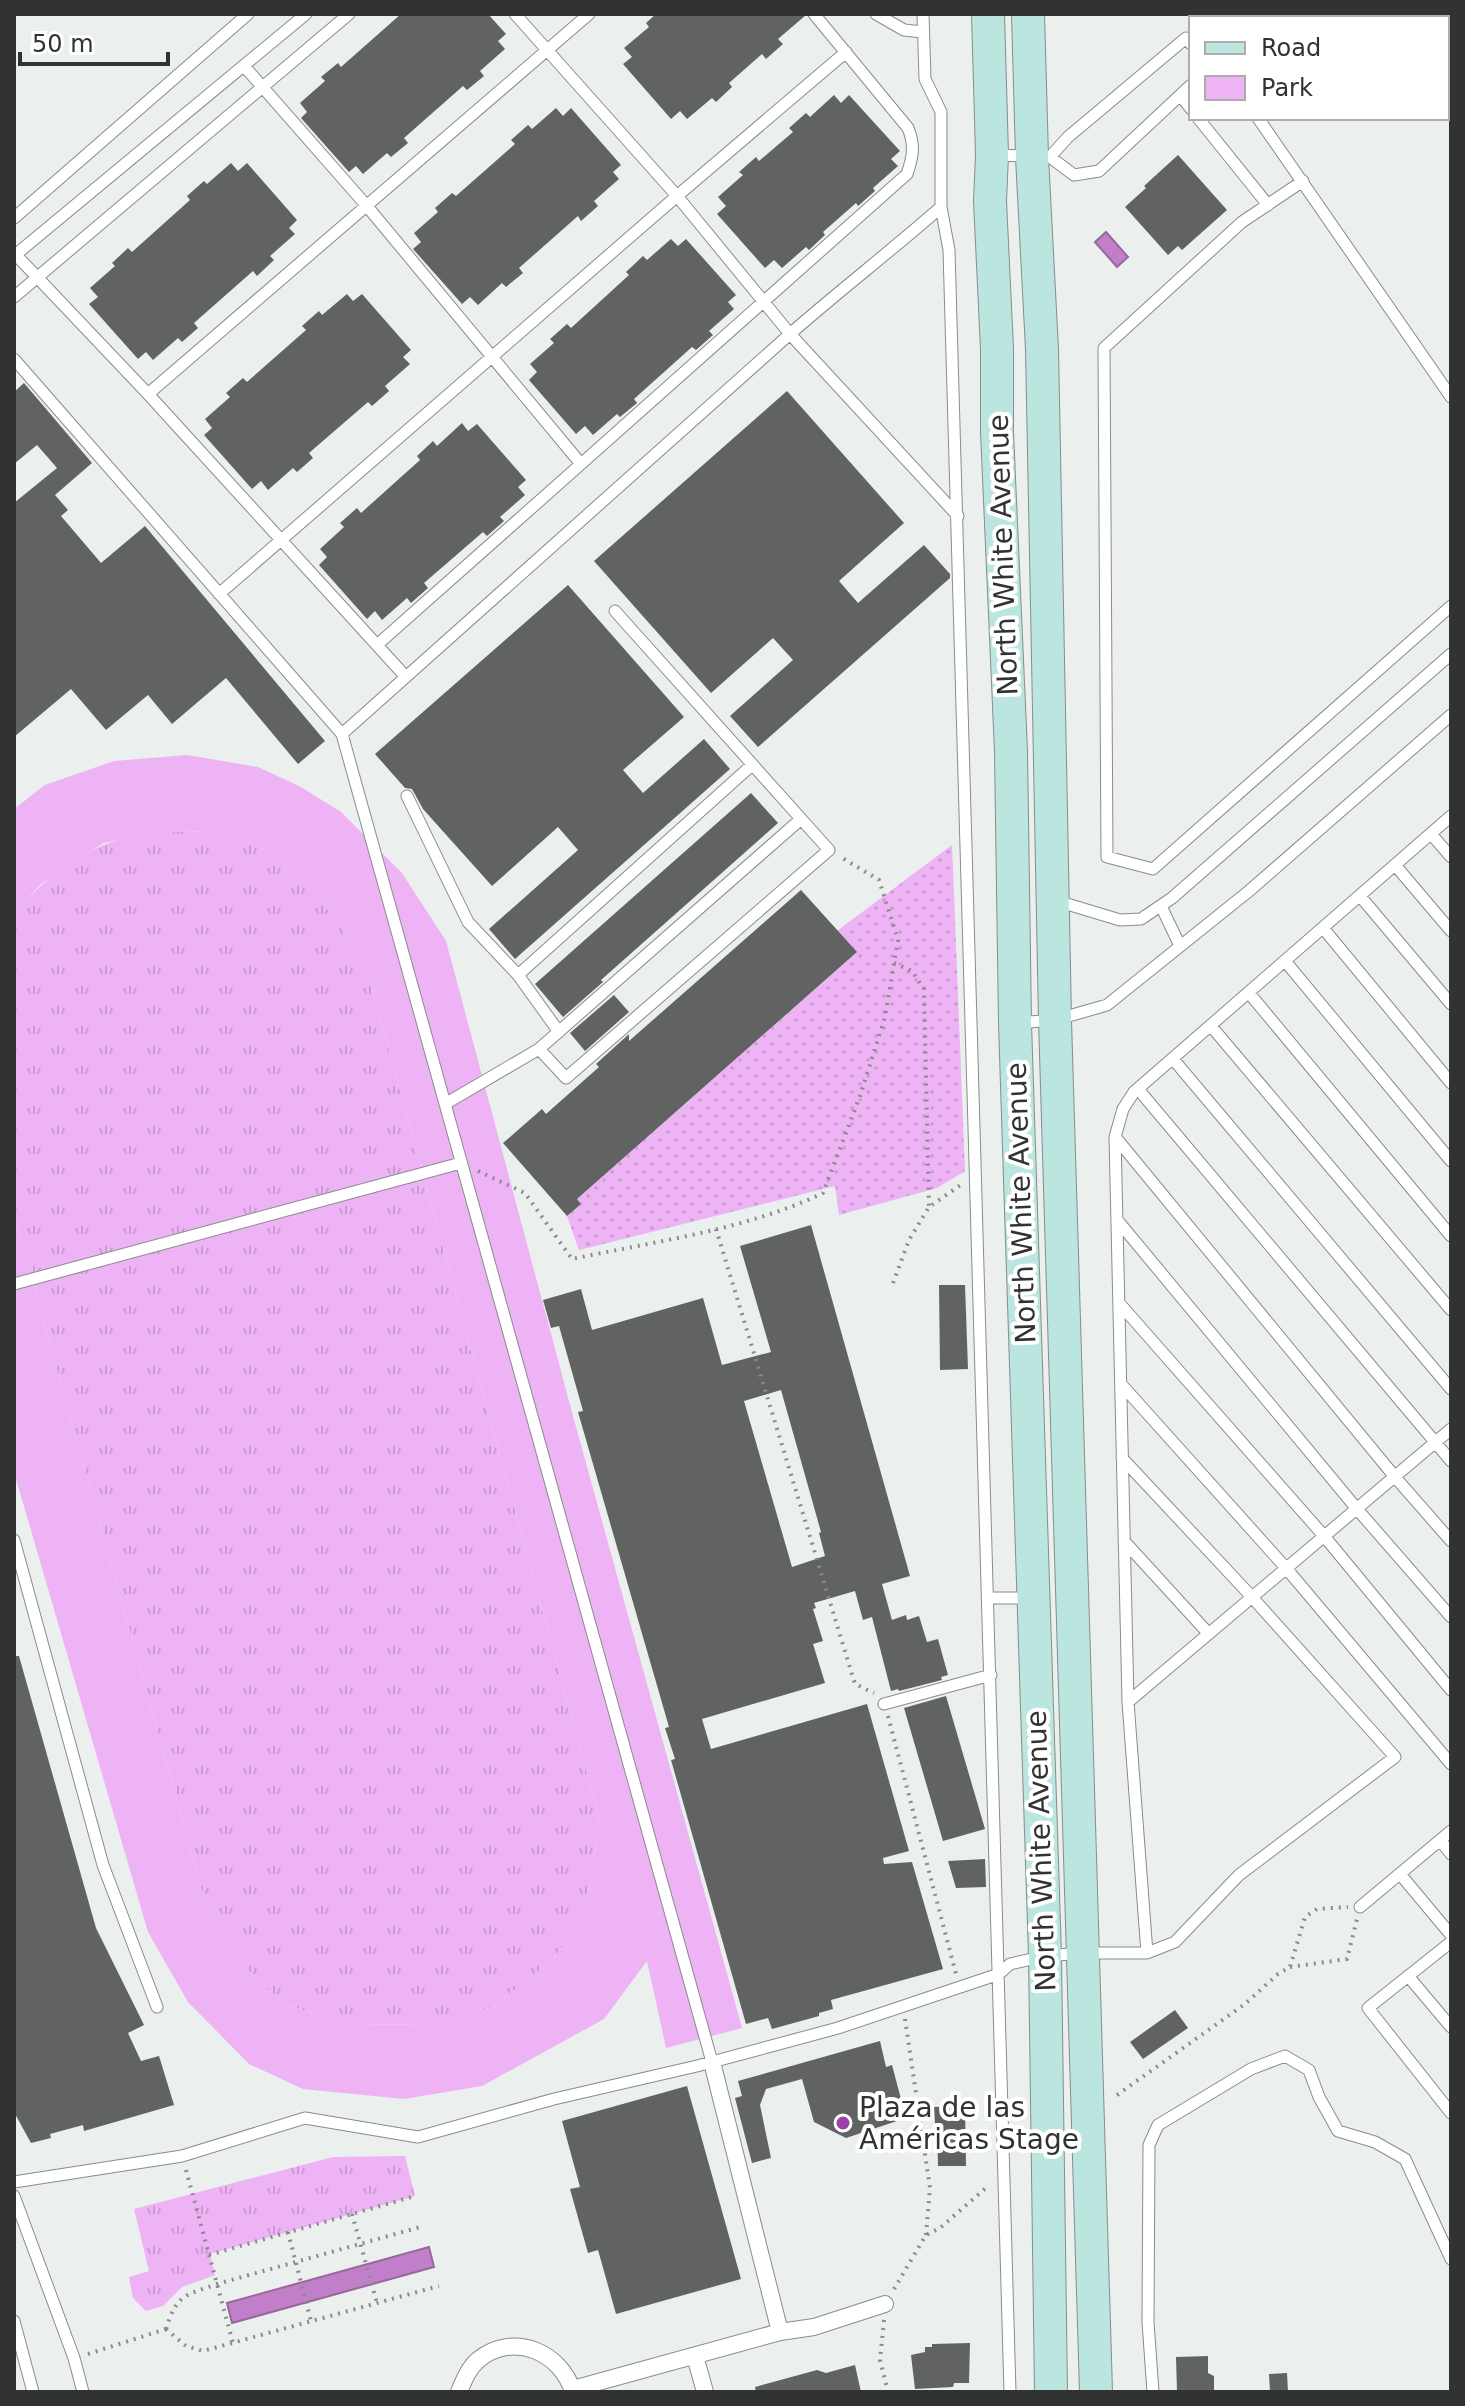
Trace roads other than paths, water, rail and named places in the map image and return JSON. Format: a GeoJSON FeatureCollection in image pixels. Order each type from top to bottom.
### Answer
{"type":"FeatureCollection","features":[{"type":"Feature","properties":{"kind":"main road","name":"North White Avenue"},"geometry":{"type":"LineString","coordinates":[[988,14],[992,155],[990,201],[1011,751],[1015,1023],[1045,1956],[1051,2392]]}},
{"type":"Feature","properties":{"kind":"main road","name":"North White Avenue"},"geometry":{"type":"LineString","coordinates":[[1028,14],[1041,157],[1055,1020],[1096,2392]]}},
{"type":"Feature","properties":{"kind":"street"},"geometry":{"type":"LineString","coordinates":[[712,2062],[780,2332]]}},
{"type":"Feature","properties":{"kind":"street"},"geometry":{"type":"LineString","coordinates":[[459,2392],[466,2374],[479,2359],[496,2350],[515,2346],[535,2349],[552,2358],[565,2372],[573,2391],[780,2332],[814,2327],[885,2304]]}},
{"type":"Feature","properties":{"kind":"street"},"geometry":{"type":"LineString","coordinates":[[695,2356],[705,2392]]}},
{"type":"Feature","properties":{"kind":"lane"},"geometry":{"type":"LineString","coordinates":[[14,218],[248,14]]}},
{"type":"Feature","properties":{"kind":"lane"},"geometry":{"type":"LineString","coordinates":[[306,14],[15,255],[148,394],[406,677]]}},
{"type":"Feature","properties":{"kind":"lane"},"geometry":{"type":"LineString","coordinates":[[14,297],[349,14]]}},
{"type":"Feature","properties":{"kind":"lane"},"geometry":{"type":"LineString","coordinates":[[515,14],[677,196],[790,334],[958,516]]}},
{"type":"Feature","properties":{"kind":"lane"},"geometry":{"type":"LineString","coordinates":[[148,394],[589,14]]}},
{"type":"Feature","properties":{"kind":"lane"},"geometry":{"type":"LineString","coordinates":[[377,645],[907,174],[913,158],[913,141],[908,128],[814,14]]}},
{"type":"Feature","properties":{"kind":"lane"},"geometry":{"type":"LineString","coordinates":[[876,14],[904,30],[923,32]]}},
{"type":"Feature","properties":{"kind":"lane"},"geometry":{"type":"LineString","coordinates":[[923,14],[925,79],[941,112],[941,207],[949,250],[1010,2392]]}},
{"type":"Feature","properties":{"kind":"lane"},"geometry":{"type":"LineString","coordinates":[[1041,157],[1188,41]]}},
{"type":"Feature","properties":{"kind":"lane"},"geometry":{"type":"LineString","coordinates":[[219,594],[846,52]]}},
{"type":"Feature","properties":{"kind":"lane"},"geometry":{"type":"LineString","coordinates":[[244,66],[366,205],[581,464]]}},
{"type":"Feature","properties":{"kind":"lane"},"geometry":{"type":"LineString","coordinates":[[992,155],[1041,157],[1074,175],[1099,171],[1189,87]]}},
{"type":"Feature","properties":{"kind":"lane"},"geometry":{"type":"LineString","coordinates":[[1181,96],[1189,106]]}},
{"type":"Feature","properties":{"kind":"lane"},"geometry":{"type":"LineString","coordinates":[[1200,120],[1268,205]]}},
{"type":"Feature","properties":{"kind":"lane"},"geometry":{"type":"LineString","coordinates":[[1259,120],[1451,397]]}},
{"type":"Feature","properties":{"kind":"lane"},"geometry":{"type":"LineString","coordinates":[[1303,181],[1242,222],[1104,348],[1107,857],[1153,869],[1451,606]]}},
{"type":"Feature","properties":{"kind":"lane"},"geometry":{"type":"LineString","coordinates":[[342,734],[840,290],[883,259],[941,207]]}},
{"type":"Feature","properties":{"kind":"lane"},"geometry":{"type":"LineString","coordinates":[[14,359],[342,734],[712,2062]]}},
{"type":"Feature","properties":{"kind":"lane"},"geometry":{"type":"LineString","coordinates":[[539,1049],[566,1078],[829,850],[615,611]]}},
{"type":"Feature","properties":{"kind":"lane"},"geometry":{"type":"LineString","coordinates":[[1053,899],[1120,920],[1141,919],[1161,906],[1265,818],[1451,654]]}},
{"type":"Feature","properties":{"kind":"lane"},"geometry":{"type":"LineString","coordinates":[[1015,1023],[1055,1020],[1107,1005],[1249,891],[1451,715]]}},
{"type":"Feature","properties":{"kind":"lane"},"geometry":{"type":"LineString","coordinates":[[518,975],[752,765]]}},
{"type":"Feature","properties":{"kind":"lane"},"geometry":{"type":"LineString","coordinates":[[407,796],[468,922],[518,975],[559,1032]]}},
{"type":"Feature","properties":{"kind":"lane"},"geometry":{"type":"LineString","coordinates":[[1147,1953],[1128,1702],[1115,1137],[1123,1109],[1138,1089],[1451,816]]}},
{"type":"Feature","properties":{"kind":"lane"},"geometry":{"type":"LineString","coordinates":[[445,1104],[539,1049],[801,819]]}},
{"type":"Feature","properties":{"kind":"lane"},"geometry":{"type":"LineString","coordinates":[[1431,834],[1451,857]]}},
{"type":"Feature","properties":{"kind":"lane"},"geometry":{"type":"LineString","coordinates":[[1395,865],[1451,931]]}},
{"type":"Feature","properties":{"kind":"lane"},"geometry":{"type":"LineString","coordinates":[[1360,896],[1451,1004]]}},
{"type":"Feature","properties":{"kind":"lane"},"geometry":{"type":"LineString","coordinates":[[1161,906],[1180,946]]}},
{"type":"Feature","properties":{"kind":"lane"},"geometry":{"type":"LineString","coordinates":[[1323,928],[1451,1083]]}},
{"type":"Feature","properties":{"kind":"lane"},"geometry":{"type":"LineString","coordinates":[[1285,961],[1451,1161]]}},
{"type":"Feature","properties":{"kind":"lane"},"geometry":{"type":"LineString","coordinates":[[1249,993],[1451,1236]]}},
{"type":"Feature","properties":{"kind":"lane"},"geometry":{"type":"LineString","coordinates":[[1211,1026],[1451,1310]]}},
{"type":"Feature","properties":{"kind":"lane"},"geometry":{"type":"LineString","coordinates":[[1173,1059],[1451,1389]]}},
{"type":"Feature","properties":{"kind":"lane"},"geometry":{"type":"LineString","coordinates":[[1138,1089],[1451,1461]]}},
{"type":"Feature","properties":{"kind":"lane"},"geometry":{"type":"LineString","coordinates":[[1115,1137],[1451,1541]]}},
{"type":"Feature","properties":{"kind":"lane"},"geometry":{"type":"LineString","coordinates":[[14,1284],[461,1163]]}},
{"type":"Feature","properties":{"kind":"lane"},"geometry":{"type":"LineString","coordinates":[[1117,1220],[1357,1509],[1451,1617]]}},
{"type":"Feature","properties":{"kind":"lane"},"geometry":{"type":"LineString","coordinates":[[1119,1303],[1324,1536],[1451,1690]]}},
{"type":"Feature","properties":{"kind":"lane"},"geometry":{"type":"LineString","coordinates":[[1121,1384],[1286,1568],[1451,1764]]}},
{"type":"Feature","properties":{"kind":"lane"},"geometry":{"type":"LineString","coordinates":[[1128,1702],[1451,1429]]}},
{"type":"Feature","properties":{"kind":"lane"},"geometry":{"type":"LineString","coordinates":[[14,2182],[182,2156],[305,2118],[418,2137],[554,2099],[712,2062],[838,2028],[999,1974],[1010,1964],[1045,1956],[1147,1953],[1175,1942],[1239,1875],[1395,1757],[1122,1458]]}},
{"type":"Feature","properties":{"kind":"lane"},"geometry":{"type":"LineString","coordinates":[[14,1540],[103,1865],[157,2007]]}},
{"type":"Feature","properties":{"kind":"lane"},"geometry":{"type":"LineString","coordinates":[[1124,1541],[1208,1633]]}},
{"type":"Feature","properties":{"kind":"lane"},"geometry":{"type":"LineString","coordinates":[[989,1598],[1034,1598]]}},
{"type":"Feature","properties":{"kind":"lane"},"geometry":{"type":"LineString","coordinates":[[884,1704],[991,1675]]}},
{"type":"Feature","properties":{"kind":"lane"},"geometry":{"type":"LineString","coordinates":[[1360,1907],[1451,1831]]}},
{"type":"Feature","properties":{"kind":"lane"},"geometry":{"type":"LineString","coordinates":[[1440,1840],[1451,1854]]}},
{"type":"Feature","properties":{"kind":"lane"},"geometry":{"type":"LineString","coordinates":[[1400,1874],[1451,1935]]}},
{"type":"Feature","properties":{"kind":"lane"},"geometry":{"type":"LineString","coordinates":[[1451,1942],[1368,2008],[1451,2113]]}},
{"type":"Feature","properties":{"kind":"lane"},"geometry":{"type":"LineString","coordinates":[[1408,1976],[1451,2027]]}},
{"type":"Feature","properties":{"kind":"lane"},"geometry":{"type":"LineString","coordinates":[[1153,2392],[1148,2322],[1149,2145],[1158,2125],[1251,2069],[1285,2056],[1309,2070],[1319,2097],[1338,2131],[1375,2142],[1405,2159],[1451,2259]]}},
{"type":"Feature","properties":{"kind":"lane"},"geometry":{"type":"LineString","coordinates":[[14,2196],[74,2358],[83,2392]]}},
{"type":"Feature","properties":{"kind":"lane"},"geometry":{"type":"LineString","coordinates":[[14,2321],[33,2392]]}},
{"type":"Feature","properties":{"kind":"place","name":"Plaza de las Américas Stage"},"geometry":{"type":"Point","coordinates":[843,2123]}}]}
